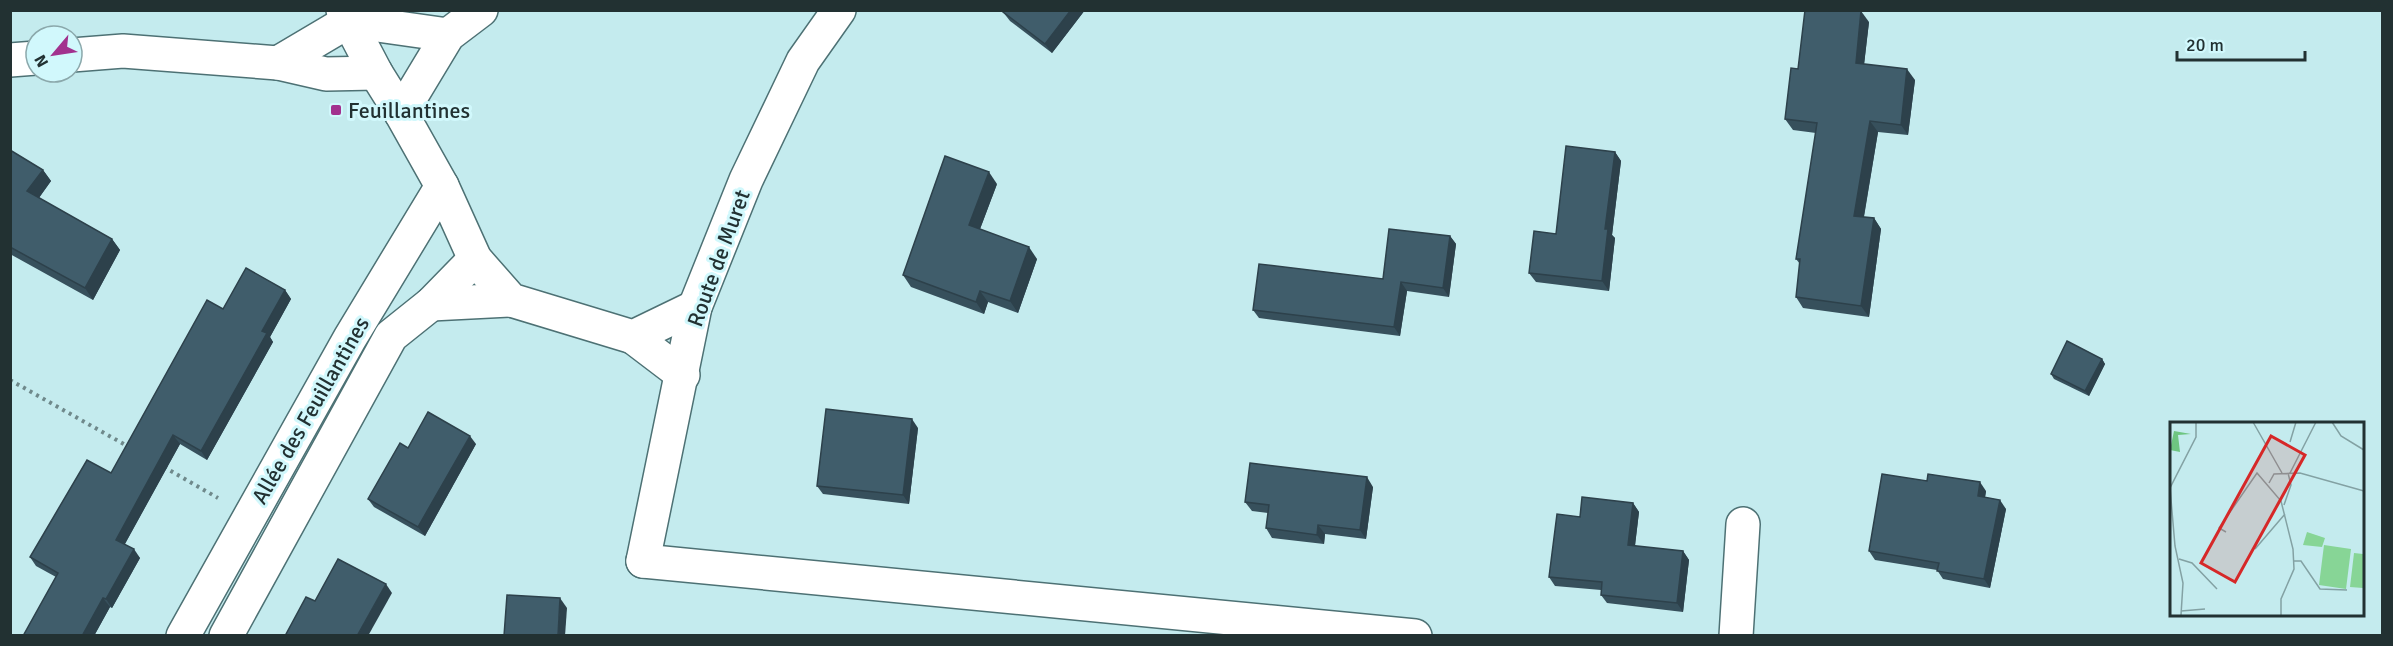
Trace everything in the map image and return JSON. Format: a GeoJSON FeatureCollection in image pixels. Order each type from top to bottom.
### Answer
{"type":"FeatureCollection","features":[{"type":"Feature","properties":{"kind":"street"},"geometry":{"type":"LineString","coordinates":[[401,113],[448,35],[481,10]]}},
{"type":"Feature","properties":{"kind":"street","name":"Route de Muret"},"geometry":{"type":"LineString","coordinates":[[839,10],[803,61],[746,180],[695,307],[683,375],[643,561],[1415,636]]}},
{"type":"Feature","properties":{"kind":"street"},"geometry":{"type":"LineString","coordinates":[[278,63],[346,16],[448,35]]}},
{"type":"Feature","properties":{"kind":"street"},"geometry":{"type":"LineString","coordinates":[[346,16],[376,73],[442,186],[475,260],[511,300]]}},
{"type":"Feature","properties":{"kind":"street"},"geometry":{"type":"LineString","coordinates":[[84,54],[123,51],[278,63],[326,74],[376,73]]}},
{"type":"Feature","properties":{"kind":"street","name":"Allée des Feuillantines"},"geometry":{"type":"LineString","coordinates":[[183,636],[350,338],[442,186]]}},
{"type":"Feature","properties":{"kind":"street","name":"Allée des Feuillantines"},"geometry":{"type":"LineString","coordinates":[[226,636],[391,336],[431,304],[475,260]]}},
{"type":"Feature","properties":{"kind":"street"},"geometry":{"type":"LineString","coordinates":[[431,304],[511,300],[633,337],[683,375]]}},
{"type":"Feature","properties":{"kind":"street"},"geometry":{"type":"LineString","coordinates":[[633,337],[695,307]]}},
{"type":"Feature","properties":{"kind":"street"},"geometry":{"type":"LineString","coordinates":[[1736,636],[1743,524]]}},
{"type":"Feature","properties":{"kind":"path"},"geometry":{"type":"LineString","coordinates":[[10,380],[135,451]]}},
{"type":"Feature","properties":{"kind":"path"},"geometry":{"type":"LineString","coordinates":[[156,462],[249,516]]}},
{"type":"Feature","properties":{"kind":"building"},"geometry":{"type":"Polygon","coordinates":[[[1004,10],[1071,10],[1045,44],[1003,12],[1004,10]]]}},
{"type":"Feature","properties":{"kind":"building"},"geometry":{"type":"Polygon","coordinates":[[[1805,10],[1861,11],[1856,63],[1907,69],[1901,125],[1870,121],[1854,216],[1874,218],[1861,306],[1796,297],[1800,259],[1796,259],[1817,123],[1785,119],[1791,68],[1798,69],[1805,10]]]}},
{"type":"Feature","properties":{"kind":"building"},"geometry":{"type":"Polygon","coordinates":[[[1566,146],[1615,152],[1605,229],[1608,229],[1602,281],[1529,273],[1534,231],[1556,234],[1566,146]]]}},
{"type":"Feature","properties":{"kind":"building"},"geometry":{"type":"Polygon","coordinates":[[[10,150],[43,170],[27,191],[112,239],[85,288],[10,247],[10,150]]]}},
{"type":"Feature","properties":{"kind":"building"},"geometry":{"type":"Polygon","coordinates":[[[945,156],[989,172],[969,225],[1029,247],[1010,301],[980,291],[976,302],[903,275],[945,156]]]}},
{"type":"Feature","properties":{"kind":"building"},"geometry":{"type":"Polygon","coordinates":[[[1389,229],[1450,236],[1443,288],[1401,282],[1394,327],[1253,310],[1259,264],[1383,279],[1389,229]]]}},
{"type":"Feature","properties":{"kind":"building"},"geometry":{"type":"Polygon","coordinates":[[[246,268],[285,290],[262,331],[267,333],[201,451],[173,435],[116,540],[134,549],[82,636],[23,636],[58,573],[30,557],[87,460],[111,473],[207,300],[223,309],[246,268]]]}},
{"type":"Feature","properties":{"kind":"building"},"geometry":{"type":"Polygon","coordinates":[[[2067,341],[2102,359],[2085,391],[2051,374],[2067,341]]]}},
{"type":"Feature","properties":{"kind":"building"},"geometry":{"type":"Polygon","coordinates":[[[826,409],[912,419],[903,495],[817,486],[826,409]]]}},
{"type":"Feature","properties":{"kind":"building"},"geometry":{"type":"Polygon","coordinates":[[[428,412],[470,436],[418,527],[368,499],[400,443],[408,448],[428,412]]]}},
{"type":"Feature","properties":{"kind":"building"},"geometry":{"type":"Polygon","coordinates":[[[1250,463],[1367,477],[1360,530],[1318,525],[1317,535],[1266,528],[1269,505],[1245,502],[1250,463]]]}},
{"type":"Feature","properties":{"kind":"building"},"geometry":{"type":"Polygon","coordinates":[[[1882,474],[1927,481],[1928,474],[1980,482],[1978,496],[2000,500],[1984,579],[1937,571],[1939,563],[1869,551],[1882,474]]]}},
{"type":"Feature","properties":{"kind":"building"},"geometry":{"type":"Polygon","coordinates":[[[1582,497],[1633,503],[1628,545],[1683,551],[1677,603],[1601,595],[1602,582],[1549,577],[1557,514],[1580,517],[1582,497]]]}},
{"type":"Feature","properties":{"kind":"building"},"geometry":{"type":"Polygon","coordinates":[[[338,559],[386,584],[357,636],[285,636],[306,597],[315,601],[338,559]]]}},
{"type":"Feature","properties":{"kind":"building"},"geometry":{"type":"Polygon","coordinates":[[[507,595],[560,598],[558,636],[504,636],[507,595]]]}},
{"type":"Feature","properties":{"kind":"place","name":"Feuillantines"},"geometry":{"type":"Point","coordinates":[336,110]}}]}
